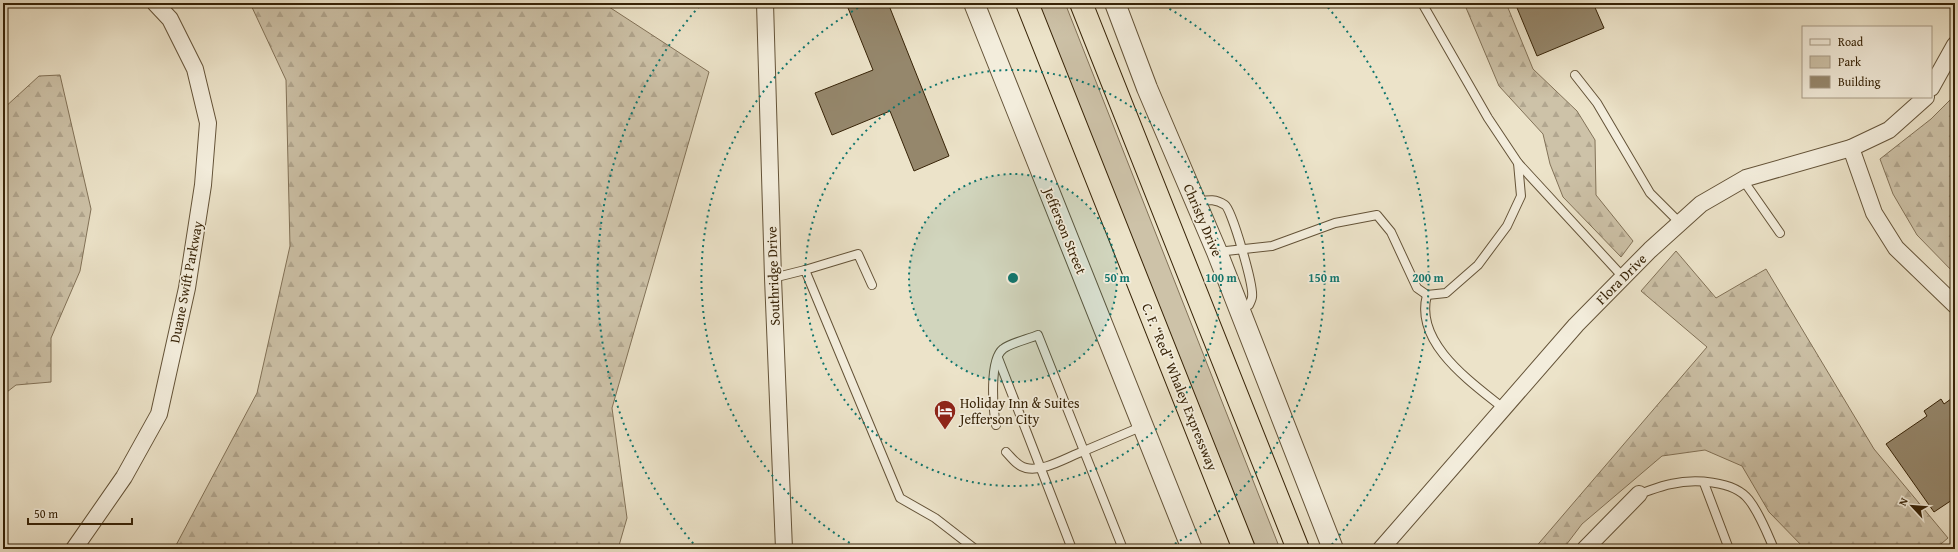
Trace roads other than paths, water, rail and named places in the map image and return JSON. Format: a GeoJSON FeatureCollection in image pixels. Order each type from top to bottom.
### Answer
{"type":"FeatureCollection","features":[{"type":"Feature","properties":{"kind":"highway","name":"C. F. “Red” Whaley Expressway"},"geometry":{"type":"LineString","coordinates":[[1027,3],[1244,549]]}},
{"type":"Feature","properties":{"kind":"highway"},"geometry":{"type":"LineString","coordinates":[[1081,3],[1298,549]]}},
{"type":"Feature","properties":{"kind":"street","name":"Duane Swift Parkway"},"geometry":{"type":"LineString","coordinates":[[74,549],[124,477],[159,414],[187,288],[203,185],[208,123],[195,69],[170,19],[155,3]]}},
{"type":"Feature","properties":{"kind":"street","name":"Southridge Drive"},"geometry":{"type":"LineString","coordinates":[[765,3],[773,278],[784,549]]}},
{"type":"Feature","properties":{"kind":"street","name":"Jefferson Street"},"geometry":{"type":"LineString","coordinates":[[974,3],[1192,549]]}},
{"type":"Feature","properties":{"kind":"street","name":"Christy Drive"},"geometry":{"type":"LineString","coordinates":[[1114,3],[1217,252],[1333,549]]}},
{"type":"Feature","properties":{"kind":"street"},"geometry":{"type":"LineString","coordinates":[[1932,86],[1955,45]]}},
{"type":"Feature","properties":{"kind":"street","name":"Flora Drive"},"geometry":{"type":"LineString","coordinates":[[1381,549],[1576,325],[1701,204],[1743,180],[1851,148],[1889,130],[1925,98]]}},
{"type":"Feature","properties":{"kind":"street"},"geometry":{"type":"LineString","coordinates":[[1851,148],[1874,213],[1896,248],[1955,305]]}},
{"type":"Feature","properties":{"kind":"street"},"geometry":{"type":"LineString","coordinates":[[1585,549],[1639,494]]}},
{"type":"Feature","properties":{"kind":"lane"},"geometry":{"type":"LineString","coordinates":[[1422,3],[1484,111],[1518,163],[1623,278]]}},
{"type":"Feature","properties":{"kind":"lane"},"geometry":{"type":"LineString","coordinates":[[1575,75],[1597,103],[1650,193],[1680,223]]}},
{"type":"Feature","properties":{"kind":"lane"},"geometry":{"type":"LineString","coordinates":[[1217,252],[1272,246],[1334,223],[1377,215],[1391,232],[1417,288],[1427,295],[1446,293],[1478,265],[1507,226],[1521,196],[1518,163]]}},
{"type":"Feature","properties":{"kind":"lane"},"geometry":{"type":"LineString","coordinates":[[1743,180],[1780,233]]}},
{"type":"Feature","properties":{"kind":"lane"},"geometry":{"type":"LineString","coordinates":[[1196,202],[1213,199],[1227,206],[1236,229],[1251,279],[1252,297],[1249,305],[1240,310]]}},
{"type":"Feature","properties":{"kind":"lane"},"geometry":{"type":"LineString","coordinates":[[773,278],[858,254],[872,285]]}},
{"type":"Feature","properties":{"kind":"lane"},"geometry":{"type":"LineString","coordinates":[[805,270],[900,498],[935,518],[975,549]]}},
{"type":"Feature","properties":{"kind":"lane"},"geometry":{"type":"LineString","coordinates":[[1427,295],[1425,303],[1429,329],[1435,344],[1461,373],[1503,408]]}},
{"type":"Feature","properties":{"kind":"lane"},"geometry":{"type":"LineString","coordinates":[[996,425],[992,402],[998,356],[1003,349],[1038,335],[1123,549]]}},
{"type":"Feature","properties":{"kind":"lane"},"geometry":{"type":"LineString","coordinates":[[998,356],[1072,549]]}},
{"type":"Feature","properties":{"kind":"lane"},"geometry":{"type":"LineString","coordinates":[[1006,452],[1014,462],[1025,468],[1040,468],[1143,426]]}},
{"type":"Feature","properties":{"kind":"lane"},"geometry":{"type":"LineString","coordinates":[[1639,494],[1670,484],[1688,481],[1721,483],[1740,492],[1749,499],[1766,530],[1774,549]]}},
{"type":"Feature","properties":{"kind":"lane"},"geometry":{"type":"LineString","coordinates":[[1704,482],[1729,549]]}},
{"type":"Feature","properties":{"kind":"place","name":"Holiday Inn & Suites Jefferson City"},"geometry":{"type":"Point","coordinates":[945,430]}}]}
